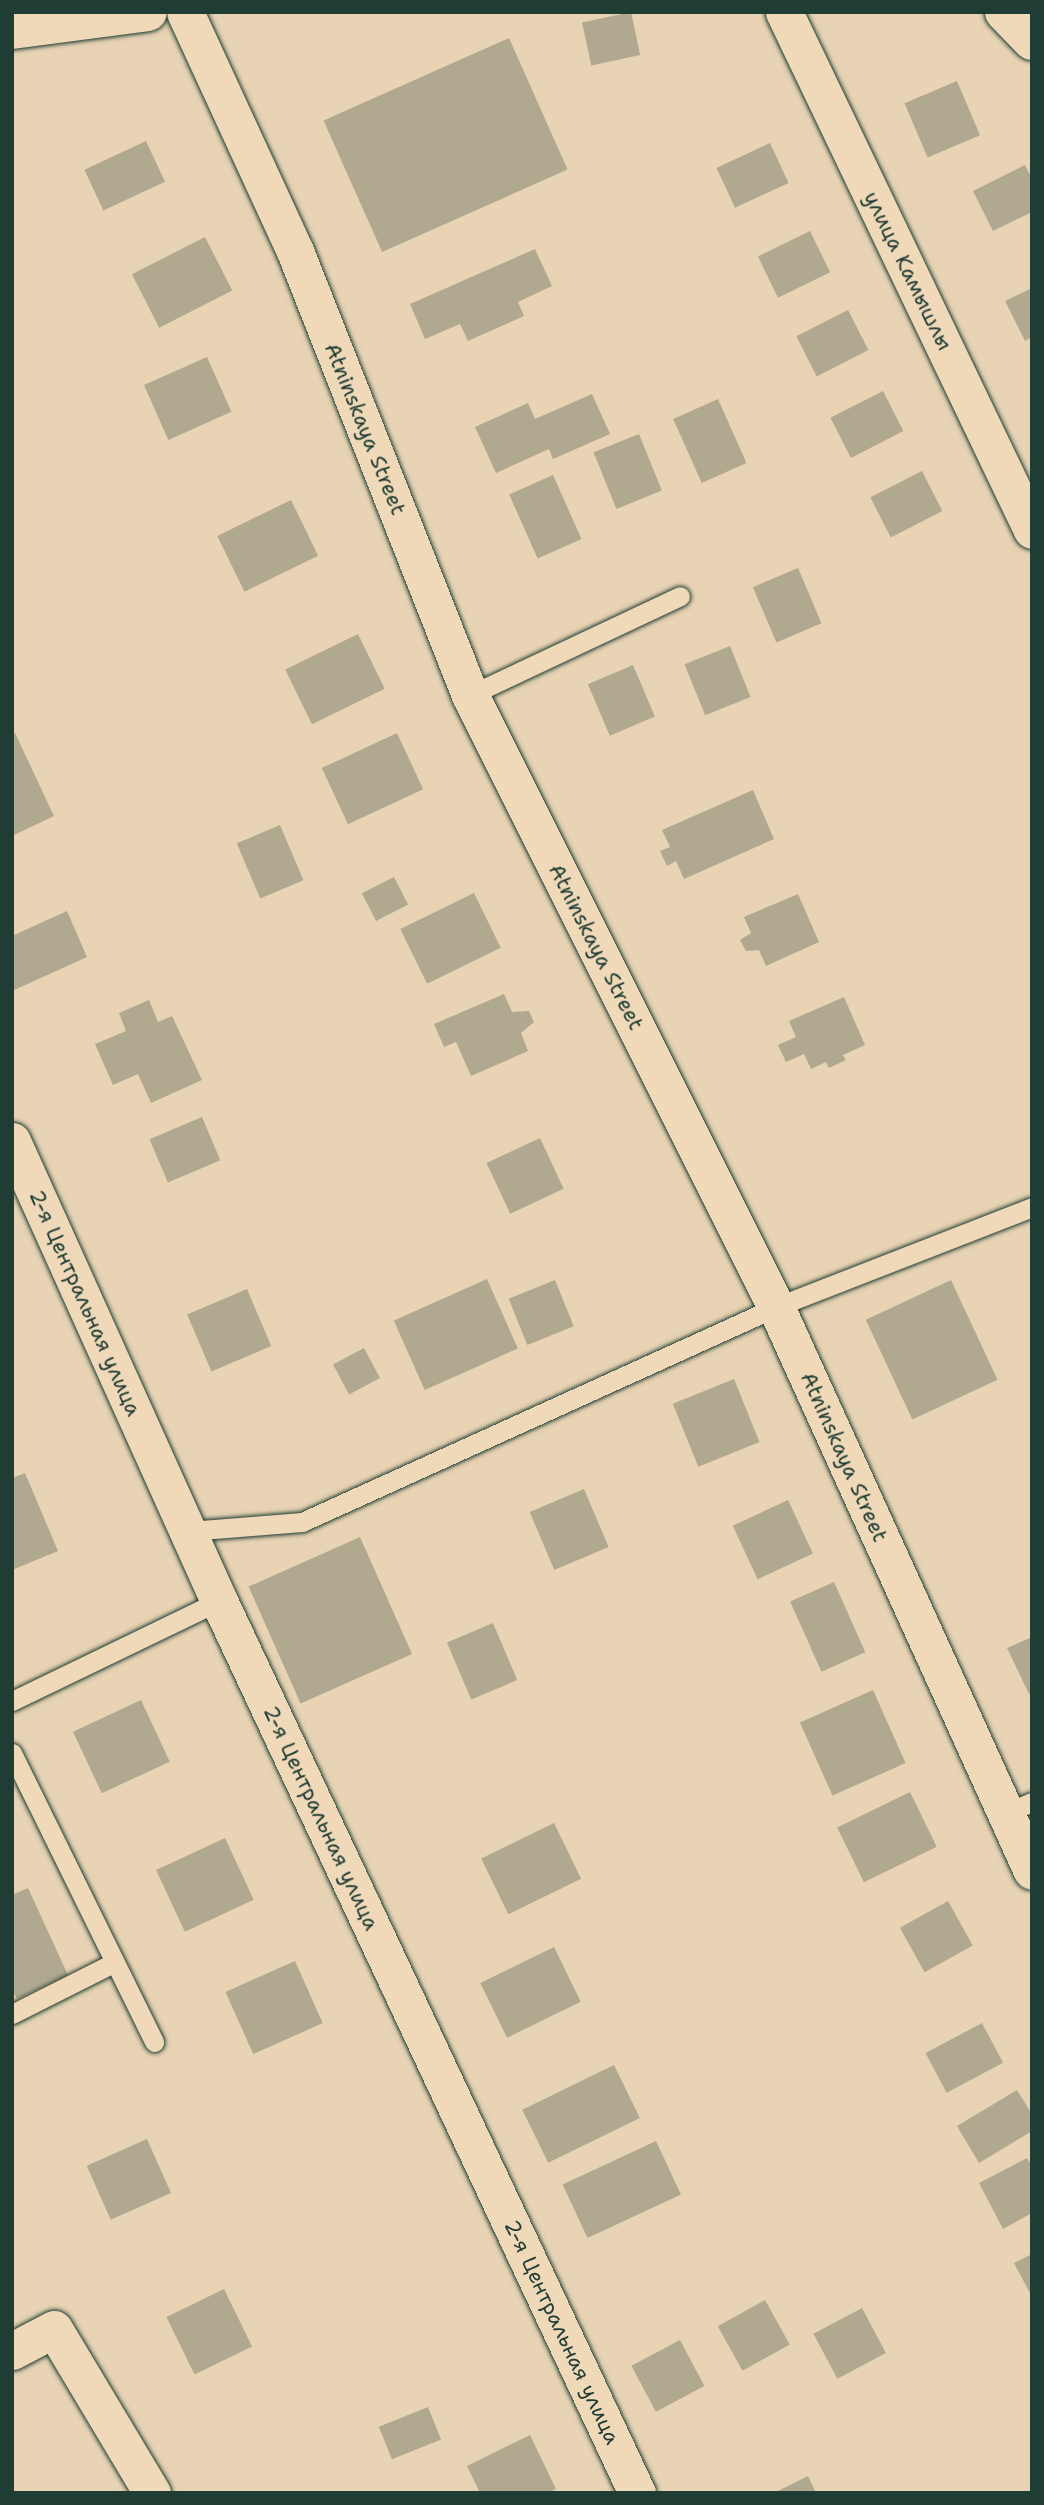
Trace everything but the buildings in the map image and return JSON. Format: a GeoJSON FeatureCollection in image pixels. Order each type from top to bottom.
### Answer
{"type":"FeatureCollection","features":[{"type":"Feature","properties":{"kind":"street"},"geometry":{"type":"LineString","coordinates":[[12,30],[148,12]]}},
{"type":"Feature","properties":{"kind":"street","name":"Atninskaya Street"},"geometry":{"type":"LineString","coordinates":[[185,12],[295,251],[470,695],[776,1307],[1019,1808],[1032,1871]]}},
{"type":"Feature","properties":{"kind":"street","name":"улица Камышлы"},"geometry":{"type":"LineString","coordinates":[[785,12],[1032,530]]}},
{"type":"Feature","properties":{"kind":"street"},"geometry":{"type":"LineString","coordinates":[[1004,12],[1032,41]]}},
{"type":"Feature","properties":{"kind":"street","name":"2-я Центральная улица"},"geometry":{"type":"LineString","coordinates":[[12,1141],[219,1601],[637,2493]]}},
{"type":"Feature","properties":{"kind":"street"},"geometry":{"type":"LineString","coordinates":[[12,2351],[54,2329],[152,2493]]}},
{"type":"Feature","properties":{"kind":"lane"},"geometry":{"type":"LineString","coordinates":[[470,695],[680,596]]}},
{"type":"Feature","properties":{"kind":"lane"},"geometry":{"type":"LineString","coordinates":[[188,1531],[302,1521],[776,1307],[1032,1207]]}},
{"type":"Feature","properties":{"kind":"lane"},"geometry":{"type":"LineString","coordinates":[[12,1701],[219,1601]]}},
{"type":"Feature","properties":{"kind":"lane"},"geometry":{"type":"LineString","coordinates":[[12,1753],[154,2042]]}},
{"type":"Feature","properties":{"kind":"lane"},"geometry":{"type":"LineString","coordinates":[[12,2014],[115,1962]]}}]}
